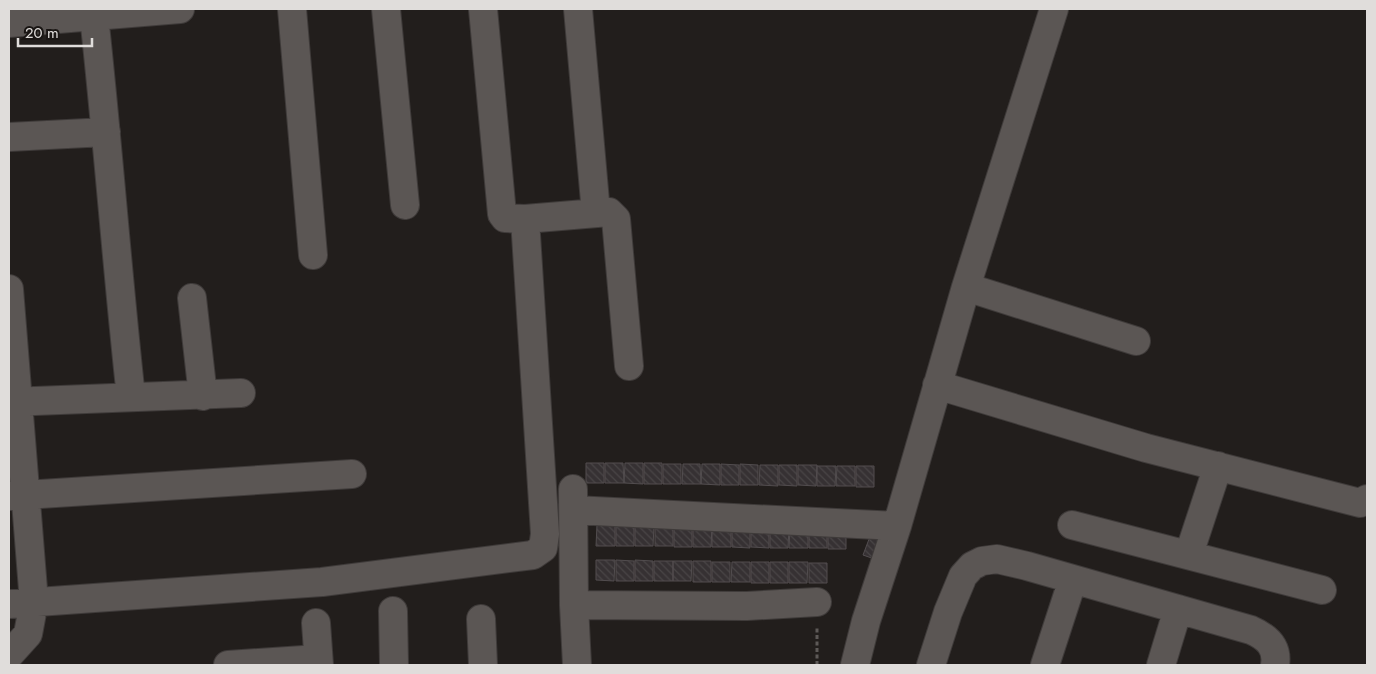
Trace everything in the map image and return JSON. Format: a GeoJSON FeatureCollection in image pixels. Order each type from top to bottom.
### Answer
{"type":"FeatureCollection","features":[{"type":"Feature","properties":{"kind":"street"},"geometry":{"type":"LineString","coordinates":[[9,23],[180,9]]}},
{"type":"Feature","properties":{"kind":"street"},"geometry":{"type":"LineString","coordinates":[[292,9],[313,255]]}},
{"type":"Feature","properties":{"kind":"street"},"geometry":{"type":"LineString","coordinates":[[386,9],[405,205]]}},
{"type":"Feature","properties":{"kind":"street"},"geometry":{"type":"LineString","coordinates":[[483,9],[502,214],[505,218],[525,219],[609,212],[616,219],[629,366]]}},
{"type":"Feature","properties":{"kind":"street"},"geometry":{"type":"LineString","coordinates":[[578,9],[596,213]]}},
{"type":"Feature","properties":{"kind":"street"},"geometry":{"type":"LineString","coordinates":[[855,665],[866,622],[897,526],[966,287],[1054,9]]}},
{"type":"Feature","properties":{"kind":"street"},"geometry":{"type":"LineString","coordinates":[[94,16],[131,397]]}},
{"type":"Feature","properties":{"kind":"street"},"geometry":{"type":"LineString","coordinates":[[9,137],[106,132]]}},
{"type":"Feature","properties":{"kind":"street"},"geometry":{"type":"LineString","coordinates":[[22,603],[322,582],[533,555],[543,548],[545,534],[525,219]]}},
{"type":"Feature","properties":{"kind":"street"},"geometry":{"type":"LineString","coordinates":[[966,287],[1136,341]]}},
{"type":"Feature","properties":{"kind":"street"},"geometry":{"type":"LineString","coordinates":[[9,289],[22,603],[28,634],[9,655]]}},
{"type":"Feature","properties":{"kind":"street"},"geometry":{"type":"LineString","coordinates":[[192,298],[203,396]]}},
{"type":"Feature","properties":{"kind":"street"},"geometry":{"type":"LineString","coordinates":[[938,385],[1146,448],[1360,503],[1367,499]]}},
{"type":"Feature","properties":{"kind":"street"},"geometry":{"type":"LineString","coordinates":[[13,402],[241,393]]}},
{"type":"Feature","properties":{"kind":"street"},"geometry":{"type":"LineString","coordinates":[[1189,554],[1218,466]]}},
{"type":"Feature","properties":{"kind":"street"},"geometry":{"type":"LineString","coordinates":[[18,495],[352,474]]}},
{"type":"Feature","properties":{"kind":"street"},"geometry":{"type":"LineString","coordinates":[[577,665],[574,604],[573,500],[897,526]]}},
{"type":"Feature","properties":{"kind":"street"},"geometry":{"type":"LineString","coordinates":[[1072,525],[1322,590]]}},
{"type":"Feature","properties":{"kind":"street"},"geometry":{"type":"LineString","coordinates":[[931,665],[948,612],[963,576],[972,566],[982,561],[997,559],[1251,630],[1262,635],[1272,645],[1276,655],[1274,665]]}},
{"type":"Feature","properties":{"kind":"street"},"geometry":{"type":"LineString","coordinates":[[1045,665],[1073,579]]}},
{"type":"Feature","properties":{"kind":"street"},"geometry":{"type":"LineString","coordinates":[[574,604],[747,606],[817,602]]}},
{"type":"Feature","properties":{"kind":"street"},"geometry":{"type":"LineString","coordinates":[[1161,665],[1178,609]]}},
{"type":"Feature","properties":{"kind":"street"},"geometry":{"type":"LineString","coordinates":[[394,611],[394,665]]}},
{"type":"Feature","properties":{"kind":"street"},"geometry":{"type":"LineString","coordinates":[[481,619],[483,665]]}},
{"type":"Feature","properties":{"kind":"street"},"geometry":{"type":"LineString","coordinates":[[228,665],[319,662],[316,623]]}},
{"type":"Feature","properties":{"kind":"path"},"geometry":{"type":"LineString","coordinates":[[816,665],[817,602]]}},
{"type":"Feature","properties":{"kind":"building"},"geometry":{"type":"Polygon","coordinates":[[[586,463],[604,463],[604,483],[586,483],[586,463]]]}},
{"type":"Feature","properties":{"kind":"building"},"geometry":{"type":"Polygon","coordinates":[[[605,463],[623,463],[624,483],[605,483],[605,463]]]}},
{"type":"Feature","properties":{"kind":"building"},"geometry":{"type":"Polygon","coordinates":[[[625,463],[643,463],[643,484],[624,483],[625,463]]]}},
{"type":"Feature","properties":{"kind":"building"},"geometry":{"type":"Polygon","coordinates":[[[644,463],[662,463],[662,484],[644,484],[644,463]]]}},
{"type":"Feature","properties":{"kind":"building"},"geometry":{"type":"Polygon","coordinates":[[[663,464],[681,464],[681,484],[663,484],[663,464]]]}},
{"type":"Feature","properties":{"kind":"building"},"geometry":{"type":"Polygon","coordinates":[[[683,464],[700,464],[701,484],[682,484],[683,464]]]}},
{"type":"Feature","properties":{"kind":"building"},"geometry":{"type":"Polygon","coordinates":[[[702,464],[720,464],[720,485],[701,484],[702,464]]]}},
{"type":"Feature","properties":{"kind":"building"},"geometry":{"type":"Polygon","coordinates":[[[721,464],[739,465],[739,485],[721,485],[721,464]]]}},
{"type":"Feature","properties":{"kind":"building"},"geometry":{"type":"Polygon","coordinates":[[[740,464],[758,465],[758,485],[740,485],[740,464]]]}},
{"type":"Feature","properties":{"kind":"building"},"geometry":{"type":"Polygon","coordinates":[[[760,465],[778,465],[778,486],[759,485],[760,465]]]}},
{"type":"Feature","properties":{"kind":"building"},"geometry":{"type":"Polygon","coordinates":[[[779,465],[797,465],[797,486],[779,485],[779,465]]]}},
{"type":"Feature","properties":{"kind":"building"},"geometry":{"type":"Polygon","coordinates":[[[798,465],[817,465],[816,486],[798,485],[798,465]]]}},
{"type":"Feature","properties":{"kind":"building"},"geometry":{"type":"Polygon","coordinates":[[[817,466],[836,466],[835,486],[817,486],[817,466]]]}},
{"type":"Feature","properties":{"kind":"building"},"geometry":{"type":"Polygon","coordinates":[[[837,466],[855,466],[855,486],[836,486],[837,466]]]}},
{"type":"Feature","properties":{"kind":"building"},"geometry":{"type":"Polygon","coordinates":[[[856,466],[874,466],[874,487],[856,487],[856,466]]]}},
{"type":"Feature","properties":{"kind":"building"},"geometry":{"type":"Polygon","coordinates":[[[597,525],[615,525],[615,546],[596,546],[597,525]]]}},
{"type":"Feature","properties":{"kind":"building"},"geometry":{"type":"Polygon","coordinates":[[[616,525],[634,526],[634,546],[616,546],[616,525]]]}},
{"type":"Feature","properties":{"kind":"building"},"geometry":{"type":"Polygon","coordinates":[[[635,526],[654,526],[653,546],[635,546],[635,526]]]}},
{"type":"Feature","properties":{"kind":"building"},"geometry":{"type":"Polygon","coordinates":[[[655,526],[673,526],[673,546],[655,546],[655,526]]]}},
{"type":"Feature","properties":{"kind":"building"},"geometry":{"type":"Polygon","coordinates":[[[674,526],[692,526],[692,547],[674,547],[674,526]]]}},
{"type":"Feature","properties":{"kind":"building"},"geometry":{"type":"Polygon","coordinates":[[[693,526],[712,527],[711,547],[693,547],[693,526]]]}},
{"type":"Feature","properties":{"kind":"building"},"geometry":{"type":"Polygon","coordinates":[[[712,526],[731,527],[731,547],[712,547],[712,526]]]}},
{"type":"Feature","properties":{"kind":"building"},"geometry":{"type":"Polygon","coordinates":[[[874,526],[893,533],[883,562],[863,555],[874,526]]]}},
{"type":"Feature","properties":{"kind":"building"},"geometry":{"type":"Polygon","coordinates":[[[732,527],[750,527],[750,548],[732,547],[732,527]]]}},
{"type":"Feature","properties":{"kind":"building"},"geometry":{"type":"Polygon","coordinates":[[[751,527],[769,527],[769,548],[751,547],[751,527]]]}},
{"type":"Feature","properties":{"kind":"building"},"geometry":{"type":"Polygon","coordinates":[[[770,528],[789,528],[788,548],[770,548],[770,528]]]}},
{"type":"Feature","properties":{"kind":"building"},"geometry":{"type":"Polygon","coordinates":[[[790,528],[808,528],[808,548],[789,548],[790,528]]]}},
{"type":"Feature","properties":{"kind":"building"},"geometry":{"type":"Polygon","coordinates":[[[809,528],[827,528],[827,548],[809,548],[809,528]]]}},
{"type":"Feature","properties":{"kind":"building"},"geometry":{"type":"Polygon","coordinates":[[[828,528],[846,528],[846,549],[828,549],[828,528]]]}},
{"type":"Feature","properties":{"kind":"building"},"geometry":{"type":"Polygon","coordinates":[[[596,560],[615,560],[614,581],[596,580],[596,560]]]}},
{"type":"Feature","properties":{"kind":"building"},"geometry":{"type":"Polygon","coordinates":[[[616,560],[634,561],[634,581],[616,581],[616,560]]]}},
{"type":"Feature","properties":{"kind":"building"},"geometry":{"type":"Polygon","coordinates":[[[635,560],[653,561],[653,581],[635,581],[635,560]]]}},
{"type":"Feature","properties":{"kind":"building"},"geometry":{"type":"Polygon","coordinates":[[[654,561],[673,561],[673,581],[654,581],[654,561]]]}},
{"type":"Feature","properties":{"kind":"building"},"geometry":{"type":"Polygon","coordinates":[[[673,561],[692,561],[691,581],[673,581],[673,561]]]}},
{"type":"Feature","properties":{"kind":"building"},"geometry":{"type":"Polygon","coordinates":[[[693,561],[711,561],[711,582],[693,582],[693,561]]]}},
{"type":"Feature","properties":{"kind":"building"},"geometry":{"type":"Polygon","coordinates":[[[712,562],[730,562],[730,582],[712,582],[712,562]]]}},
{"type":"Feature","properties":{"kind":"building"},"geometry":{"type":"Polygon","coordinates":[[[732,562],[750,562],[750,582],[731,582],[732,562]]]}},
{"type":"Feature","properties":{"kind":"building"},"geometry":{"type":"Polygon","coordinates":[[[751,562],[769,562],[769,583],[751,583],[751,562]]]}},
{"type":"Feature","properties":{"kind":"building"},"geometry":{"type":"Polygon","coordinates":[[[770,562],[788,562],[788,583],[770,583],[770,562]]]}},
{"type":"Feature","properties":{"kind":"building"},"geometry":{"type":"Polygon","coordinates":[[[789,562],[808,562],[807,583],[789,583],[789,562]]]}},
{"type":"Feature","properties":{"kind":"building"},"geometry":{"type":"Polygon","coordinates":[[[809,563],[827,563],[827,583],[809,583],[809,563]]]}}]}
